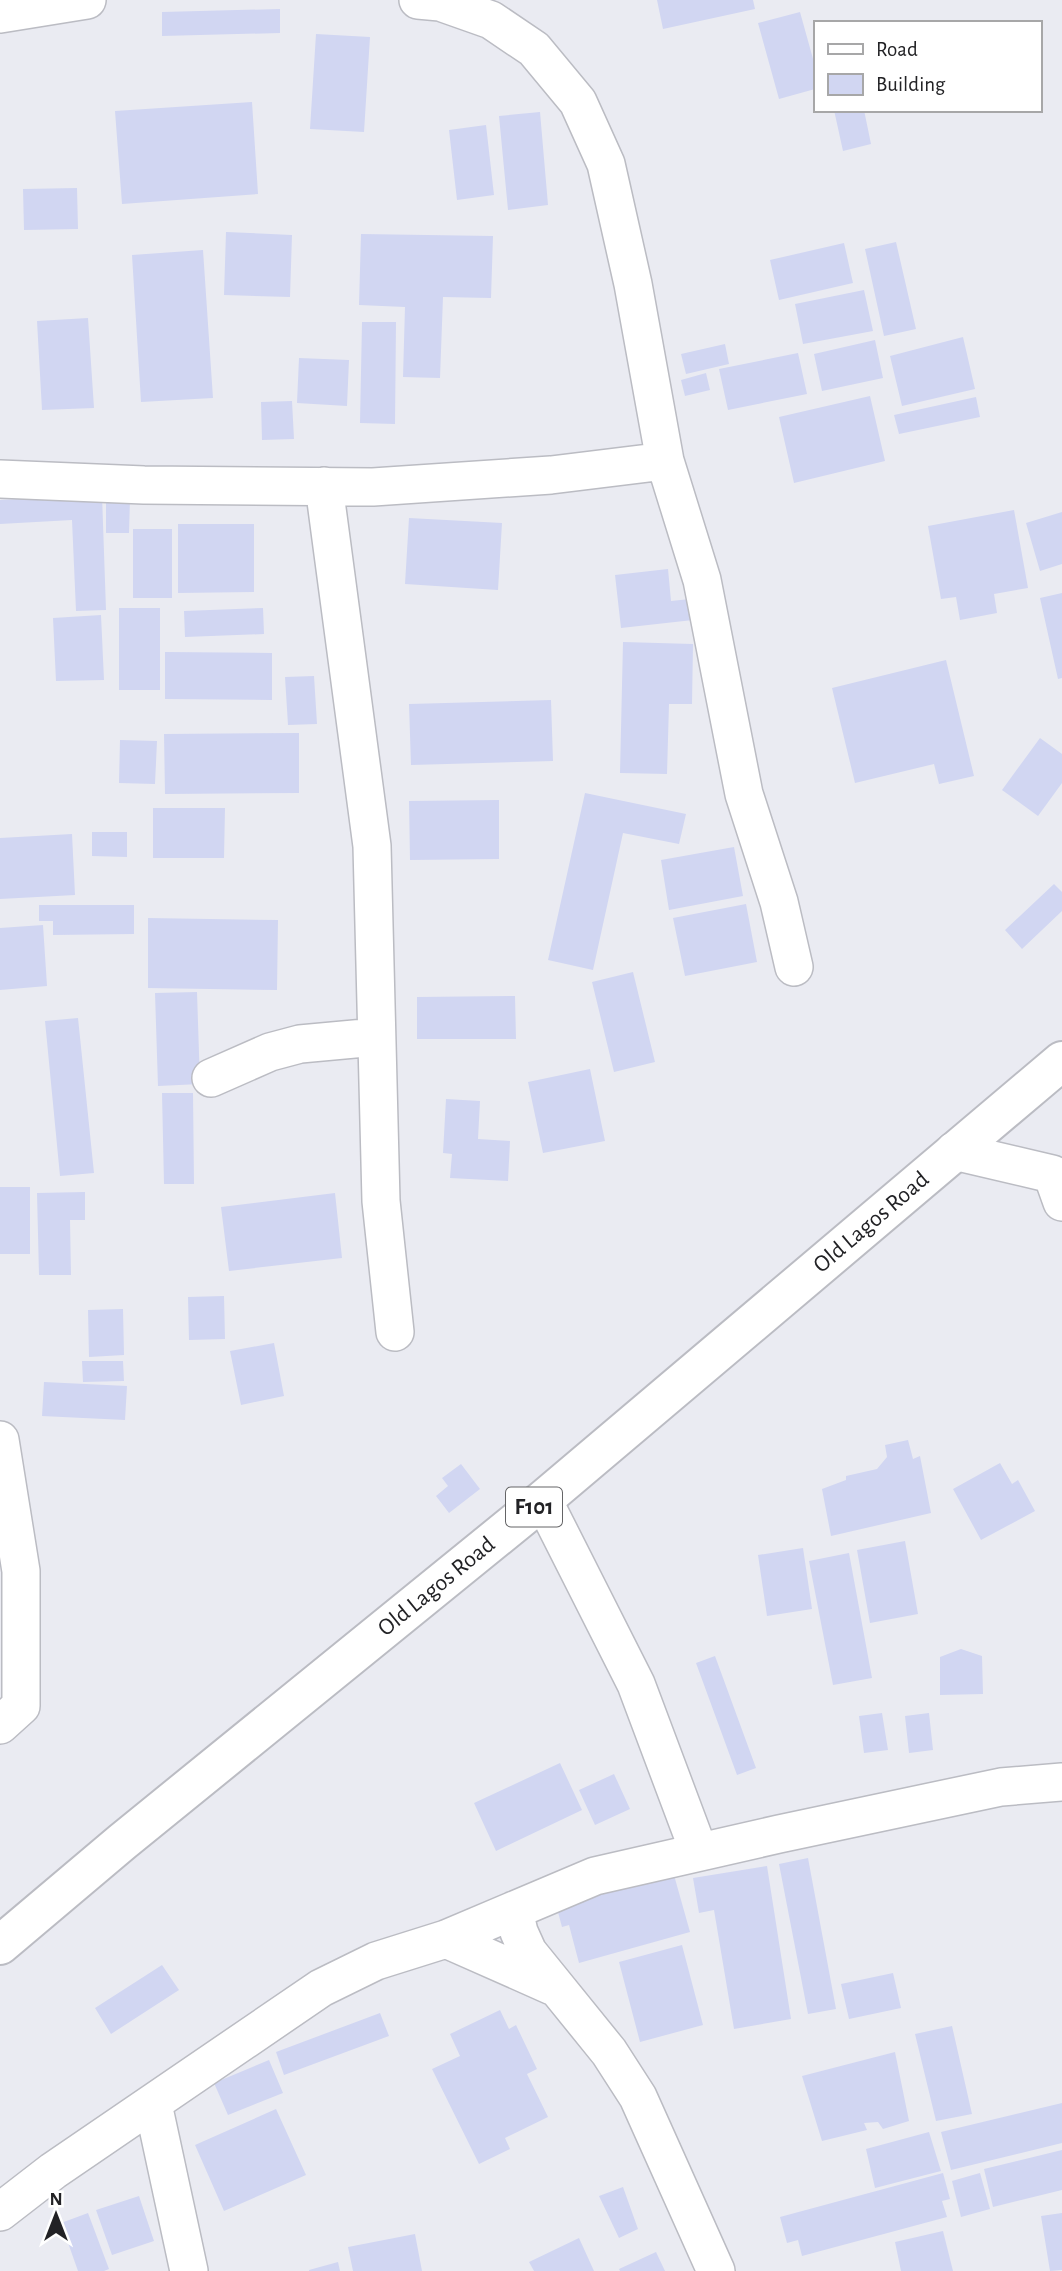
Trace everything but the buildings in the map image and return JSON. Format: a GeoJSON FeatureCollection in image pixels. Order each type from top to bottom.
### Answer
{"type":"FeatureCollection","features":[{"type":"Feature","properties":{"kind":"main road","name":"Old Lagos Road"},"geometry":{"type":"LineString","coordinates":[[0,1945],[132,1833],[543,1500],[1062,1061]]}},
{"type":"Feature","properties":{"kind":"street"},"geometry":{"type":"LineString","coordinates":[[0,14],[87,0]]}},
{"type":"Feature","properties":{"kind":"street"},"geometry":{"type":"LineString","coordinates":[[418,0],[440,2],[491,20],[534,49],[578,102],[606,164],[633,284],[665,461],[702,580],[744,794],[779,902],[794,967]]}},
{"type":"Feature","properties":{"kind":"street"},"geometry":{"type":"LineString","coordinates":[[0,479],[144,485],[373,487],[551,475],[665,461]]}},
{"type":"Feature","properties":{"kind":"street"},"geometry":{"type":"LineString","coordinates":[[324,486],[372,846],[381,1201],[395,1332]]}},
{"type":"Feature","properties":{"kind":"street"},"geometry":{"type":"LineString","coordinates":[[211,1078],[271,1052],[300,1044],[376,1037]]}},
{"type":"Feature","properties":{"kind":"street"},"geometry":{"type":"LineString","coordinates":[[954,1151],[1052,1174],[1062,1202]]}},
{"type":"Feature","properties":{"kind":"street"},"geometry":{"type":"LineString","coordinates":[[0,1440],[21,1571],[21,1706],[0,1725]]}},
{"type":"Feature","properties":{"kind":"street"},"geometry":{"type":"LineString","coordinates":[[543,1500],[636,1684],[699,1852]]}},
{"type":"Feature","properties":{"kind":"street"},"geometry":{"type":"LineString","coordinates":[[0,2212],[53,2171],[321,1988],[376,1961],[446,1939],[595,1876],[1001,1787],[1062,1782]]}},
{"type":"Feature","properties":{"kind":"street"},"geometry":{"type":"LineString","coordinates":[[514,1910],[519,1933],[528,1952],[609,2052],[638,2096],[716,2271]]}},
{"type":"Feature","properties":{"kind":"street"},"geometry":{"type":"LineString","coordinates":[[446,1939],[556,1988]]}},
{"type":"Feature","properties":{"kind":"street"},"geometry":{"type":"LineString","coordinates":[[153,2104],[189,2271]]}}]}
